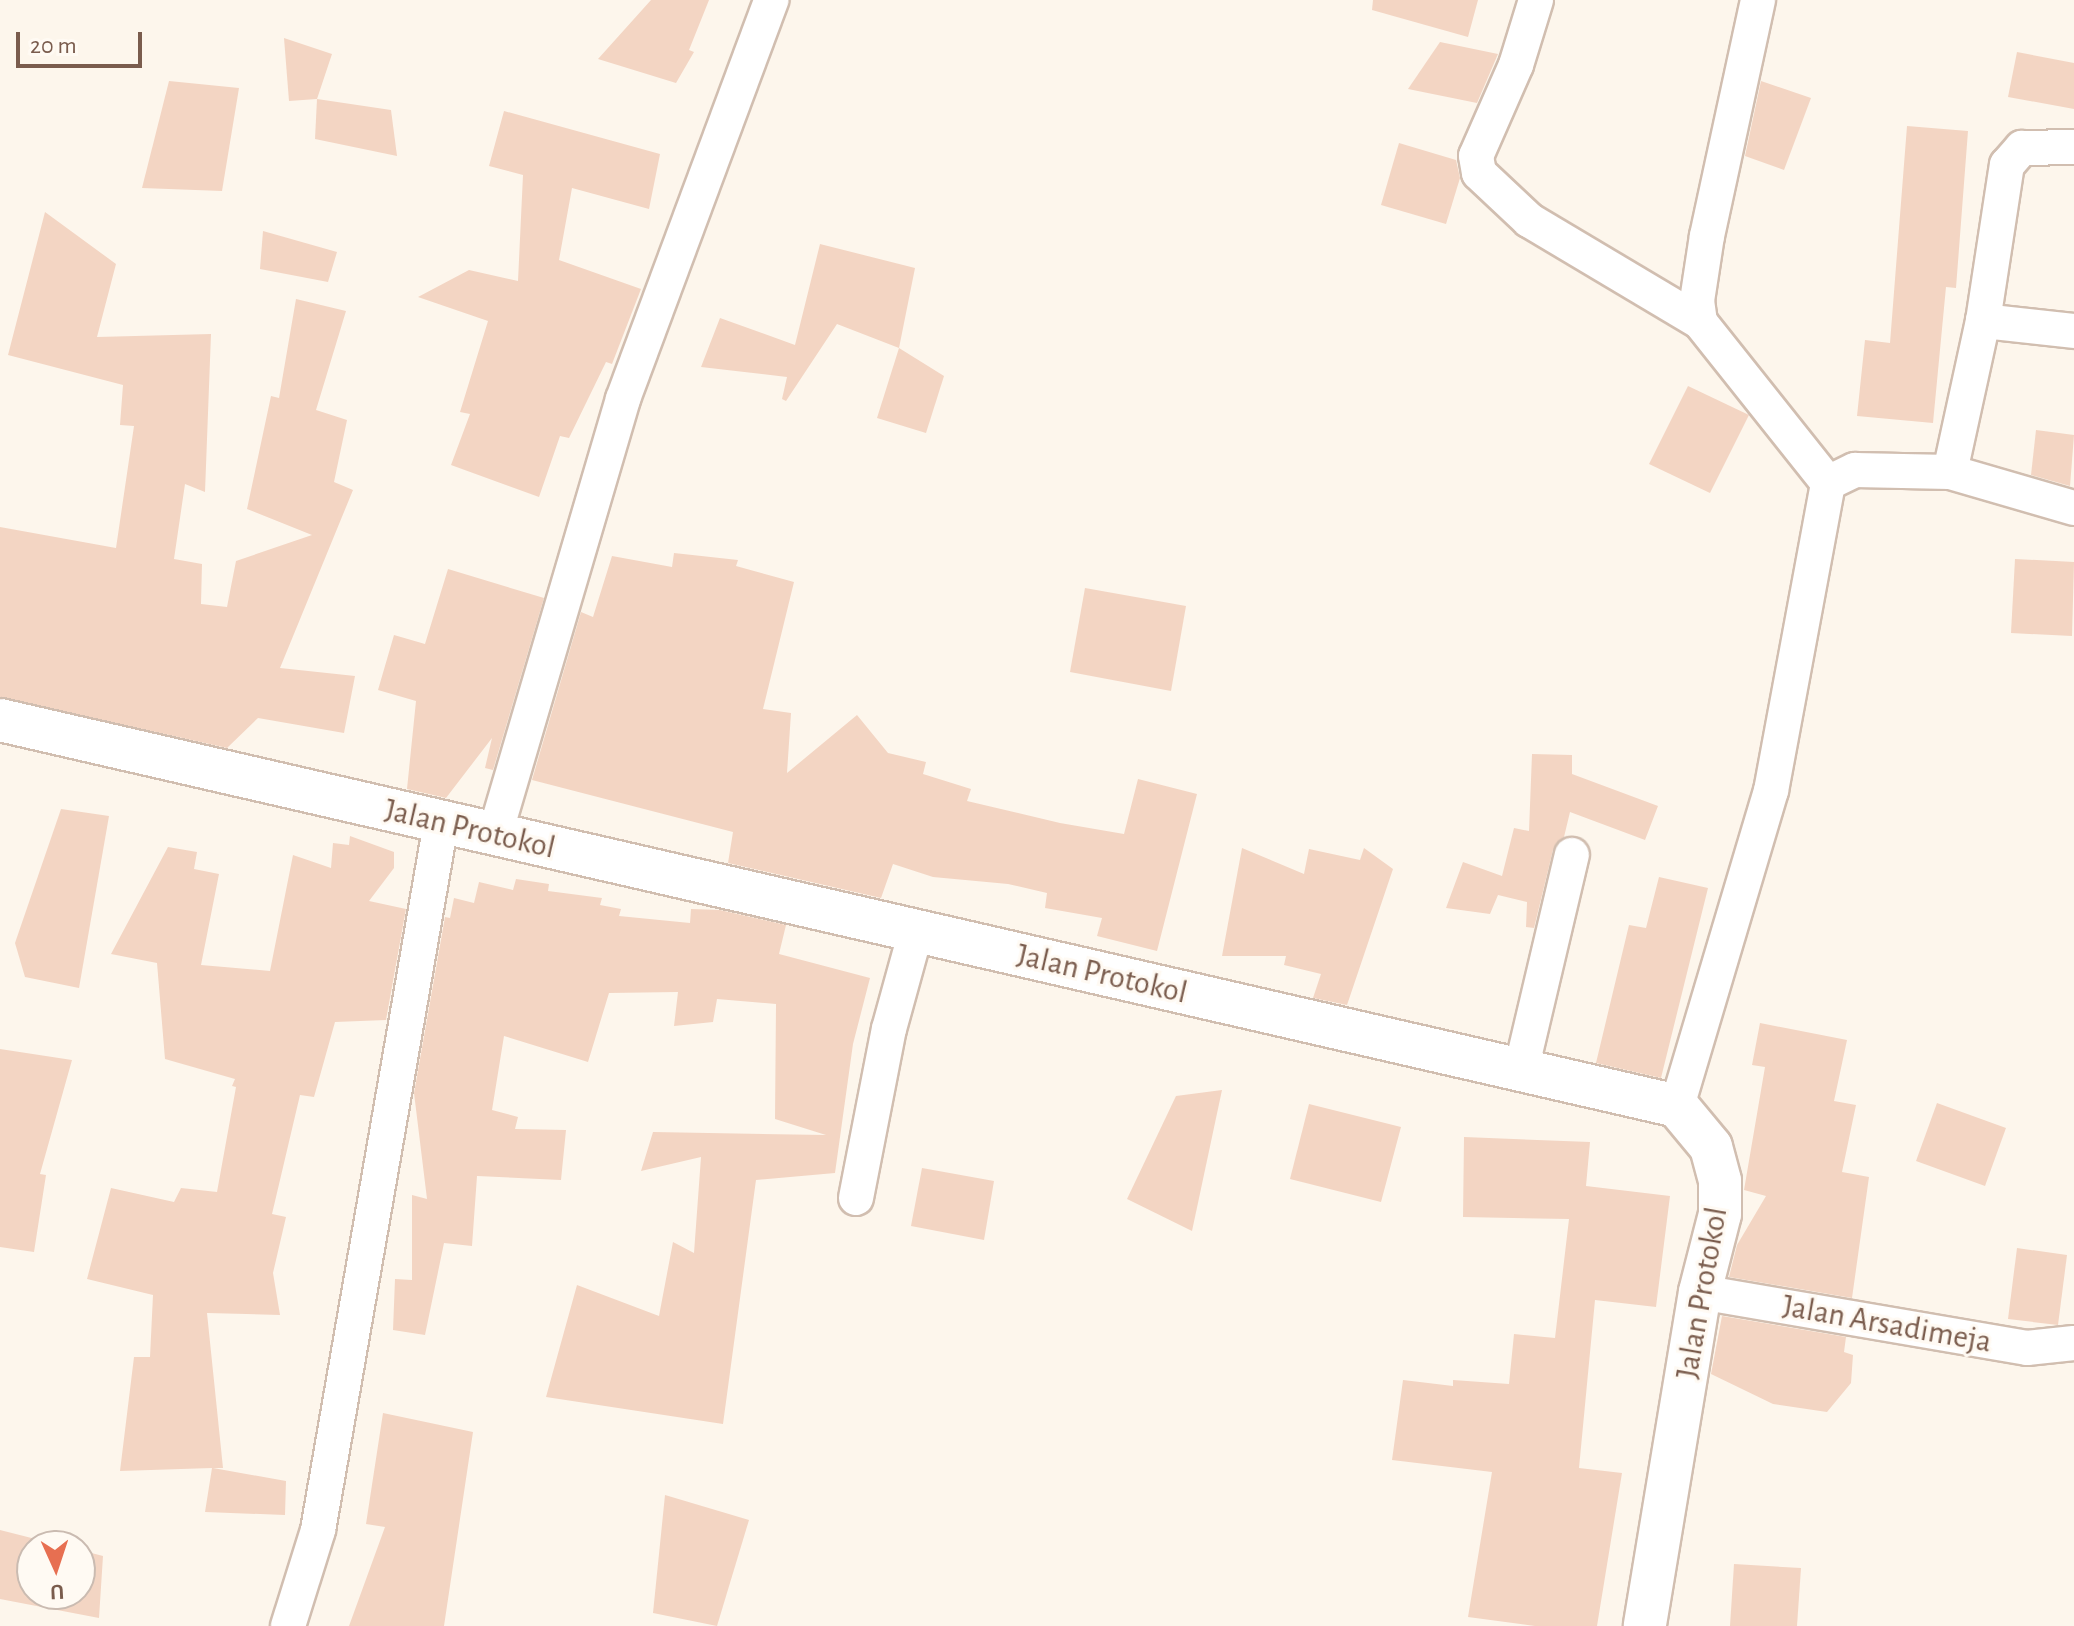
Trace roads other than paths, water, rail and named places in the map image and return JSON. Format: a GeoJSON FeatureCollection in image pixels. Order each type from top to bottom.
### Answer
{"type":"FeatureCollection","features":[{"type":"Feature","properties":{"kind":"street"},"geometry":{"type":"LineString","coordinates":[[495,834],[623,399],[771,0]]}},
{"type":"Feature","properties":{"kind":"street"},"geometry":{"type":"LineString","coordinates":[[1536,0],[1516,65],[1476,156],[1479,173],[1529,220],[1700,322],[1828,483],[1771,791],[1677,1106]]}},
{"type":"Feature","properties":{"kind":"street"},"geometry":{"type":"LineString","coordinates":[[1700,322],[1697,301],[1707,236],[1758,0]]}},
{"type":"Feature","properties":{"kind":"street"},"geometry":{"type":"LineString","coordinates":[[1950,472],[1983,321],[2007,165],[2022,148],[2074,147]]}},
{"type":"Feature","properties":{"kind":"street"},"geometry":{"type":"LineString","coordinates":[[1983,321],[2074,331]]}},
{"type":"Feature","properties":{"kind":"street"},"geometry":{"type":"LineString","coordinates":[[1828,483],[1855,470],[1950,472],[2074,508]]}},
{"type":"Feature","properties":{"kind":"street","name":"Jalan Protokol"},"geometry":{"type":"LineString","coordinates":[[0,720],[1677,1106],[1711,1147],[1720,1181],[1720,1214],[1700,1292],[1645,1626]]}},
{"type":"Feature","properties":{"kind":"street"},"geometry":{"type":"LineString","coordinates":[[288,1626],[318,1530],[441,823]]}},
{"type":"Feature","properties":{"kind":"street"},"geometry":{"type":"LineString","coordinates":[[1521,1070],[1572,855]]}},
{"type":"Feature","properties":{"kind":"street"},"geometry":{"type":"LineString","coordinates":[[856,1198],[889,1029],[916,931]]}},
{"type":"Feature","properties":{"kind":"street","name":"Jalan Arsadimeja"},"geometry":{"type":"LineString","coordinates":[[1700,1292],[2027,1348],[2074,1343]]}}]}
